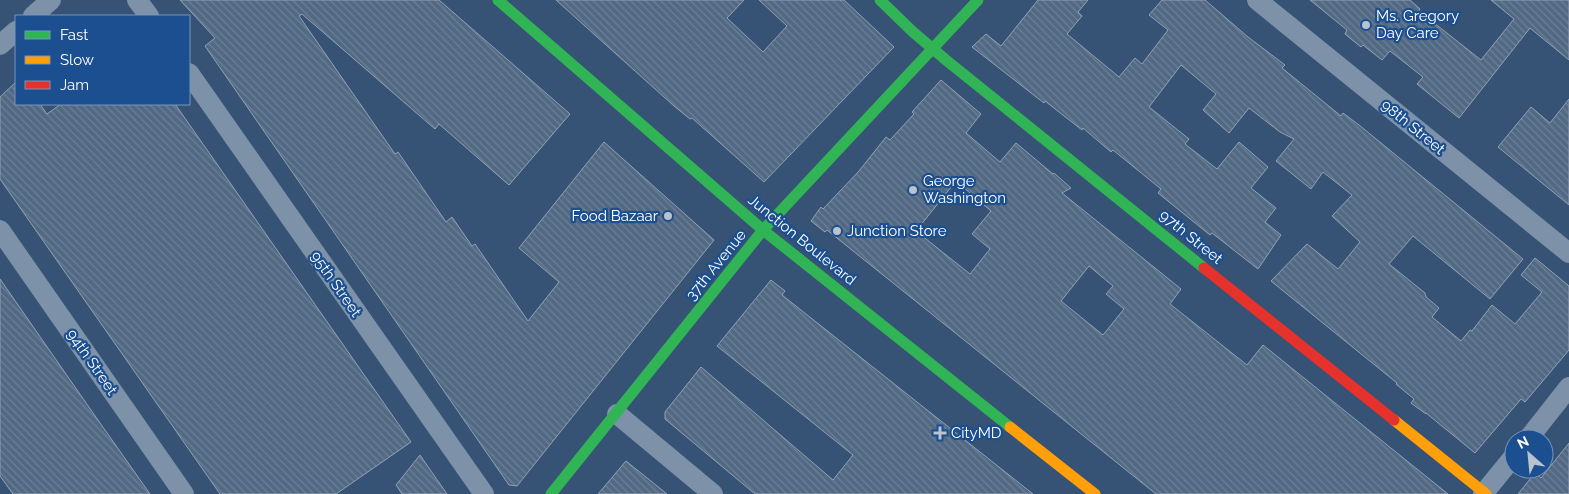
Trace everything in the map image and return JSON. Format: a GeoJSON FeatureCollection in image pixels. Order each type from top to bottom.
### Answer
{"type":"FeatureCollection","features":[{"type":"Feature","properties":{"kind":"street"},"geometry":{"type":"LineString","coordinates":[[34,15],[51,0]]}},
{"type":"Feature","properties":{"kind":"street"},"geometry":{"type":"LineString","coordinates":[[137,0],[148,15]]}},
{"type":"Feature","properties":{"kind":"street","name":"Junction Boulevard"},"geometry":{"type":"LineString","coordinates":[[498,0],[763,230],[1094,494]]}},
{"type":"Feature","properties":{"kind":"street","name":"97th Street"},"geometry":{"type":"LineString","coordinates":[[880,0],[931,48],[1485,494]]}},
{"type":"Feature","properties":{"kind":"street","name":"37th Avenue"},"geometry":{"type":"LineString","coordinates":[[551,494],[763,230],[931,48],[978,0]]}},
{"type":"Feature","properties":{"kind":"street","name":"98th Street"},"geometry":{"type":"LineString","coordinates":[[1257,0],[1569,253]]}},
{"type":"Feature","properties":{"kind":"street"},"geometry":{"type":"LineString","coordinates":[[0,45],[15,32]]}},
{"type":"Feature","properties":{"kind":"street","name":"95th Street"},"geometry":{"type":"LineString","coordinates":[[190,74],[484,494]]}},
{"type":"Feature","properties":{"kind":"street","name":"94th Street"},"geometry":{"type":"LineString","coordinates":[[0,230],[184,494]]}},
{"type":"Feature","properties":{"kind":"street"},"geometry":{"type":"LineString","coordinates":[[1536,429],[1569,387]]}},
{"type":"Feature","properties":{"kind":"street"},"geometry":{"type":"LineString","coordinates":[[617,414],[713,494]]}},
{"type":"Feature","properties":{"kind":"street"},"geometry":{"type":"LineString","coordinates":[[1485,494],[1504,469]]}},
{"type":"Feature","properties":{"kind":"building"},"geometry":{"type":"Polygon","coordinates":[[[180,0],[439,0],[570,114],[509,185],[439,124],[435,129],[302,14],[299,16],[395,154],[398,152],[446,222],[452,217],[472,246],[475,244],[528,321],[559,282],[519,248],[604,142],[714,240],[517,486],[509,485],[205,46],[215,38],[180,0]]]}},
{"type":"Feature","properties":{"kind":"building"},"geometry":{"type":"Polygon","coordinates":[[[556,0],[744,0],[727,18],[763,52],[787,26],[759,0],[844,0],[894,47],[764,182],[692,118],[690,119],[674,106],[556,0]]]}},
{"type":"Feature","properties":{"kind":"building"},"geometry":{"type":"Polygon","coordinates":[[[1038,0],[1088,0],[1078,12],[1082,16],[1067,34],[1119,77],[1135,58],[1142,64],[1168,30],[1149,15],[1162,0],[1205,0],[1248,37],[1285,65],[1282,68],[1293,77],[1341,116],[1343,113],[1359,125],[1523,259],[1490,299],[1413,236],[1389,264],[1425,293],[1426,297],[1439,308],[1432,317],[1461,341],[1470,330],[1472,331],[1492,305],[1515,324],[1542,292],[1521,275],[1535,258],[1569,286],[1569,350],[1525,402],[1521,399],[1475,453],[1411,403],[1414,399],[1397,383],[1271,281],[1307,244],[1338,269],[1360,242],[1332,216],[1352,195],[1323,172],[1311,189],[1276,161],[1294,139],[1280,132],[1249,108],[1229,133],[1203,110],[1216,94],[1181,65],[1149,107],[1189,139],[1185,144],[1217,169],[1239,142],[1268,167],[1251,188],[1276,208],[1265,222],[1281,235],[1258,269],[1212,233],[1210,235],[1158,193],[1161,189],[1113,150],[1111,152],[1083,128],[1082,130],[1045,101],[1044,103],[972,47],[986,34],[1001,46],[1038,0]]]}},
{"type":"Feature","properties":{"kind":"building"},"geometry":{"type":"Polygon","coordinates":[[[1310,0],[1410,0],[1420,9],[1419,11],[1481,60],[1514,19],[1491,0],[1569,0],[1569,60],[1530,28],[1459,118],[1417,84],[1423,77],[1390,51],[1382,60],[1363,45],[1361,47],[1345,34],[1347,30],[1310,0]]]}},
{"type":"Feature","properties":{"kind":"building"},"geometry":{"type":"Polygon","coordinates":[[[941,80],[981,114],[966,133],[1000,162],[1016,143],[1054,173],[1071,188],[1062,193],[1181,289],[1170,304],[1247,365],[1263,345],[1448,494],[1156,494],[827,230],[825,232],[811,221],[821,207],[823,209],[859,171],[886,137],[890,140],[914,114],[912,112],[941,80]],[[956,181],[916,231],[970,274],[990,249],[972,234],[991,211],[956,181]],[[1089,266],[1061,301],[1103,335],[1124,309],[1106,294],[1113,286],[1089,266]]]}},
{"type":"Feature","properties":{"kind":"building"},"geometry":{"type":"Polygon","coordinates":[[[15,83],[15,105],[41,105],[47,114],[60,105],[176,105],[411,442],[336,494],[220,494],[0,179],[0,97],[15,83]]]}},
{"type":"Feature","properties":{"kind":"building"},"geometry":{"type":"Polygon","coordinates":[[[1569,99],[1569,205],[1498,147],[1531,107],[1550,123],[1569,99]]]}},
{"type":"Feature","properties":{"kind":"building"},"geometry":{"type":"Polygon","coordinates":[[[0,279],[150,494],[13,494],[0,476],[0,279]]]}},
{"type":"Feature","properties":{"kind":"building"},"geometry":{"type":"Polygon","coordinates":[[[771,280],[785,291],[782,295],[1033,494],[755,494],[665,419],[665,412],[701,367],[833,480],[853,455],[717,346],[771,280]]]}},
{"type":"Feature","properties":{"kind":"building"},"geometry":{"type":"Polygon","coordinates":[[[1569,443],[1569,494],[1518,494],[1530,479],[1554,479],[1554,462],[1569,443]]]}},
{"type":"Feature","properties":{"kind":"building"},"geometry":{"type":"Polygon","coordinates":[[[420,455],[447,494],[402,494],[396,485],[420,455]]]}},
{"type":"Feature","properties":{"kind":"building"},"geometry":{"type":"Polygon","coordinates":[[[626,461],[667,494],[598,494],[626,461]]]}},
{"type":"Feature","properties":{"kind":"traffic: fast"},"geometry":{"type":"LineString","coordinates":[[498,0],[763,230],[1010,427]]}},
{"type":"Feature","properties":{"kind":"traffic: fast"},"geometry":{"type":"LineString","coordinates":[[880,0],[946,60],[1204,268]]}},
{"type":"Feature","properties":{"kind":"traffic: fast"},"geometry":{"type":"LineString","coordinates":[[551,494],[763,230],[978,0]]}},
{"type":"Feature","properties":{"kind":"traffic: slow"},"geometry":{"type":"LineString","coordinates":[[1394,420],[1486,494]]}},
{"type":"Feature","properties":{"kind":"traffic: slow"},"geometry":{"type":"LineString","coordinates":[[1010,427],[1095,494]]}},
{"type":"Feature","properties":{"kind":"traffic: jam"},"geometry":{"type":"LineString","coordinates":[[1204,268],[1394,420]]}},
{"type":"Feature","properties":{"kind":"place","name":"Ms. Gregory Day Care"},"geometry":{"type":"Point","coordinates":[1366,25]}},
{"type":"Feature","properties":{"kind":"place","name":"George Washington"},"geometry":{"type":"Point","coordinates":[913,190]}},
{"type":"Feature","properties":{"kind":"place","name":"Food Bazaar"},"geometry":{"type":"Point","coordinates":[668,216]}},
{"type":"Feature","properties":{"kind":"place","name":"Junction Store"},"geometry":{"type":"Point","coordinates":[837,231]}},
{"type":"Feature","properties":{"kind":"place","name":"CityMD"},"geometry":{"type":"Point","coordinates":[940,433]}}]}
